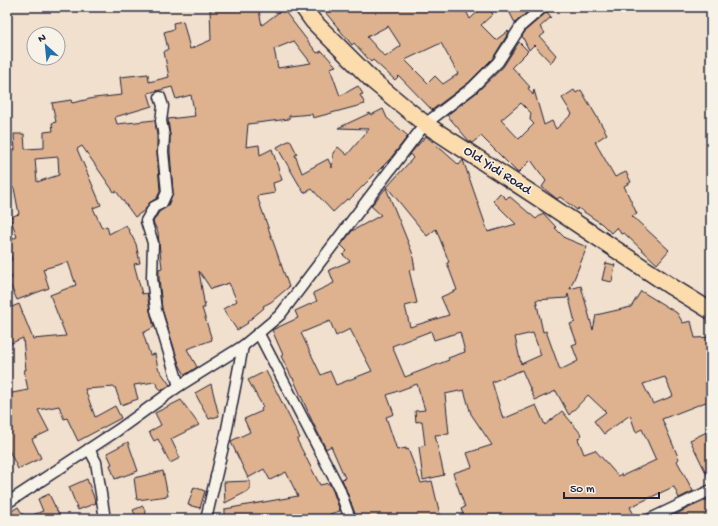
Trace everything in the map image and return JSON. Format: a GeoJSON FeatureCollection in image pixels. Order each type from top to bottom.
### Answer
{"type":"FeatureCollection","features":[{"type":"Feature","properties":{"kind":"main road","name":"Old Yidi Road"},"geometry":{"type":"LineString","coordinates":[[303,7],[313,21],[373,81],[425,124],[672,287],[711,311]]}},
{"type":"Feature","properties":{"kind":"street"},"geometry":{"type":"LineString","coordinates":[[7,504],[118,430],[179,386],[243,346],[259,334],[280,314],[425,124],[477,83],[498,62],[521,26],[543,7]]}},
{"type":"Feature","properties":{"kind":"street"},"geometry":{"type":"LineString","coordinates":[[160,97],[163,106],[161,121],[164,136],[163,152],[167,192],[162,203],[154,207],[146,221],[152,243],[152,278],[158,319],[179,386]]}},
{"type":"Feature","properties":{"kind":"street"},"geometry":{"type":"LineString","coordinates":[[259,334],[340,488],[350,519]]}},
{"type":"Feature","properties":{"kind":"street"},"geometry":{"type":"LineString","coordinates":[[206,519],[226,434],[243,346]]}},
{"type":"Feature","properties":{"kind":"street"},"geometry":{"type":"LineString","coordinates":[[89,449],[96,462],[105,519]]}},
{"type":"Feature","properties":{"kind":"street"},"geometry":{"type":"LineString","coordinates":[[650,519],[711,490]]}},
{"type":"Feature","properties":{"kind":"building"},"geometry":{"type":"Polygon","coordinates":[[[210,7],[258,7],[262,25],[283,9],[317,53],[322,51],[336,66],[330,68],[340,96],[358,86],[363,94],[360,95],[365,104],[313,118],[312,114],[289,116],[289,119],[248,124],[246,147],[259,145],[260,155],[272,149],[282,180],[273,183],[275,193],[257,196],[289,287],[271,302],[263,306],[264,308],[247,322],[248,323],[237,330],[223,309],[237,301],[229,283],[211,289],[199,271],[205,308],[202,308],[212,340],[187,349],[197,367],[185,375],[179,364],[162,309],[159,269],[162,268],[158,232],[153,222],[159,212],[168,206],[173,192],[168,119],[195,116],[191,95],[176,99],[172,87],[148,93],[152,106],[115,117],[117,124],[155,120],[160,191],[157,198],[149,203],[145,210],[135,217],[116,191],[114,192],[82,146],[77,149],[101,205],[93,208],[102,228],[107,226],[109,234],[126,225],[136,244],[140,263],[134,264],[142,294],[147,293],[154,327],[143,333],[150,355],[155,354],[158,368],[170,385],[161,391],[155,382],[134,385],[138,399],[121,405],[115,387],[85,389],[95,417],[115,406],[121,418],[78,441],[67,418],[64,419],[59,406],[38,410],[49,431],[32,439],[41,458],[18,469],[7,446],[7,394],[28,390],[24,370],[26,370],[23,338],[7,345],[7,309],[19,304],[33,339],[66,336],[50,295],[76,285],[68,262],[43,269],[49,288],[17,300],[8,280],[12,278],[7,268],[7,263],[12,260],[7,241],[17,237],[10,217],[19,214],[14,188],[8,188],[7,151],[15,150],[14,134],[24,134],[25,149],[44,148],[44,132],[53,131],[52,123],[56,122],[52,103],[71,100],[72,103],[94,98],[122,95],[120,77],[148,74],[149,82],[169,77],[164,52],[168,49],[164,32],[174,29],[173,23],[183,21],[190,49],[211,40],[210,7]],[[294,41],[274,49],[278,68],[311,63],[294,41]],[[58,157],[35,159],[37,182],[59,175],[58,157]]]}},
{"type":"Feature","properties":{"kind":"building"},"geometry":{"type":"Polygon","coordinates":[[[321,7],[464,7],[470,19],[483,7],[486,7],[493,14],[481,25],[496,40],[508,31],[509,32],[493,58],[468,83],[432,110],[399,76],[395,80],[373,60],[371,62],[354,43],[352,45],[321,7]],[[388,26],[367,37],[385,57],[401,46],[388,26]],[[441,43],[405,60],[428,83],[435,76],[443,84],[458,74],[441,43]]]}},
{"type":"Feature","properties":{"kind":"building"},"geometry":{"type":"Polygon","coordinates":[[[507,7],[533,7],[515,23],[507,7]]]}},
{"type":"Feature","properties":{"kind":"building"},"geometry":{"type":"Polygon","coordinates":[[[547,12],[551,17],[540,27],[545,33],[540,37],[556,55],[551,63],[534,45],[529,50],[522,36],[526,30],[547,12]]]}},
{"type":"Feature","properties":{"kind":"building"},"geometry":{"type":"Polygon","coordinates":[[[519,42],[528,51],[512,67],[530,87],[528,88],[533,95],[534,90],[544,125],[552,121],[556,129],[572,114],[562,98],[574,90],[576,93],[581,90],[607,134],[595,142],[615,177],[626,172],[631,182],[624,186],[637,214],[632,216],[669,250],[657,264],[624,233],[621,234],[617,227],[611,233],[602,224],[578,208],[577,210],[560,197],[557,199],[542,187],[546,181],[531,160],[518,173],[481,136],[472,143],[469,141],[447,115],[476,93],[503,67],[519,42]],[[521,103],[501,120],[519,139],[534,124],[530,120],[531,113],[521,103]]]}},
{"type":"Feature","properties":{"kind":"building"},"geometry":{"type":"Polygon","coordinates":[[[383,109],[387,118],[408,136],[390,159],[349,200],[347,199],[333,212],[312,189],[304,193],[277,147],[290,140],[297,154],[295,155],[302,173],[328,159],[332,168],[333,153],[338,147],[347,155],[369,129],[338,128],[370,113],[371,115],[383,109]]]}},
{"type":"Feature","properties":{"kind":"building"},"geometry":{"type":"Polygon","coordinates":[[[426,136],[459,165],[463,160],[488,232],[516,224],[493,201],[500,193],[506,199],[509,196],[536,219],[543,213],[565,238],[587,247],[570,289],[581,286],[593,330],[596,315],[631,307],[641,291],[677,313],[683,323],[691,321],[695,338],[711,337],[711,400],[662,419],[679,459],[677,461],[693,491],[679,498],[673,487],[630,507],[636,519],[465,519],[461,509],[465,507],[453,473],[472,467],[467,453],[492,445],[471,414],[464,390],[445,394],[449,434],[435,435],[444,475],[423,480],[419,447],[425,445],[422,421],[416,422],[415,411],[425,410],[417,384],[387,395],[394,414],[386,417],[397,450],[408,449],[421,483],[432,481],[441,519],[357,519],[342,479],[345,478],[331,446],[326,449],[293,378],[281,356],[283,355],[272,330],[298,318],[295,311],[317,301],[313,293],[334,283],[329,270],[350,261],[343,255],[347,251],[341,245],[352,231],[381,215],[371,206],[386,188],[412,252],[415,269],[409,270],[417,303],[405,306],[410,327],[449,315],[441,297],[457,290],[447,263],[449,262],[436,229],[427,236],[387,187],[413,158],[410,154],[426,136]],[[568,294],[567,298],[536,300],[543,332],[546,331],[560,370],[578,361],[572,345],[577,343],[570,324],[575,322],[568,294]],[[330,321],[301,333],[321,375],[330,371],[336,385],[372,371],[350,329],[336,336],[330,321]],[[431,331],[392,346],[405,377],[449,360],[448,358],[465,352],[460,332],[434,340],[431,331]],[[533,333],[515,337],[521,364],[541,355],[533,333]],[[522,370],[492,382],[503,419],[536,405],[545,425],[562,411],[582,435],[578,439],[584,454],[595,450],[618,476],[621,474],[622,476],[656,460],[642,429],[636,432],[630,415],[604,434],[594,421],[606,412],[588,395],[569,415],[556,391],[535,400],[522,370]],[[665,377],[643,384],[653,404],[673,396],[665,377]]]}},
{"type":"Feature","properties":{"kind":"building"},"geometry":{"type":"Polygon","coordinates":[[[606,263],[615,265],[612,282],[602,280],[606,263]]]}},
{"type":"Feature","properties":{"kind":"building"},"geometry":{"type":"Polygon","coordinates":[[[266,371],[300,438],[297,440],[320,485],[329,483],[333,491],[340,511],[330,514],[332,519],[225,519],[225,509],[298,496],[286,472],[270,480],[264,469],[248,478],[231,442],[250,432],[244,419],[262,411],[261,409],[263,407],[248,380],[266,371]]]}},
{"type":"Feature","properties":{"kind":"building"},"geometry":{"type":"Polygon","coordinates":[[[211,384],[219,416],[209,419],[195,393],[211,384]]]}},
{"type":"Feature","properties":{"kind":"building"},"geometry":{"type":"Polygon","coordinates":[[[181,400],[199,425],[171,439],[180,458],[170,463],[158,439],[154,441],[149,432],[161,425],[155,413],[181,400]]]}},
{"type":"Feature","properties":{"kind":"building"},"geometry":{"type":"Polygon","coordinates":[[[711,430],[711,442],[707,443],[711,450],[711,483],[690,440],[711,430]]]}},
{"type":"Feature","properties":{"kind":"building"},"geometry":{"type":"Polygon","coordinates":[[[128,442],[138,471],[115,479],[110,465],[112,464],[107,453],[128,442]]]}},
{"type":"Feature","properties":{"kind":"building"},"geometry":{"type":"Polygon","coordinates":[[[163,471],[168,496],[137,500],[134,478],[163,471]]]}},
{"type":"Feature","properties":{"kind":"building"},"geometry":{"type":"Polygon","coordinates":[[[87,479],[96,503],[78,510],[69,487],[87,479]]]}},
{"type":"Feature","properties":{"kind":"building"},"geometry":{"type":"Polygon","coordinates":[[[250,481],[250,490],[225,503],[224,482],[250,481]]]}},
{"type":"Feature","properties":{"kind":"building"},"geometry":{"type":"Polygon","coordinates":[[[194,487],[205,491],[200,508],[188,505],[194,487]]]}},
{"type":"Feature","properties":{"kind":"building"},"geometry":{"type":"Polygon","coordinates":[[[49,494],[61,519],[7,519],[7,514],[18,507],[25,518],[43,511],[38,499],[49,494]]]}},
{"type":"Feature","properties":{"kind":"building"},"geometry":{"type":"Polygon","coordinates":[[[711,498],[711,517],[706,519],[669,519],[684,510],[711,498]]]}},
{"type":"Feature","properties":{"kind":"building"},"geometry":{"type":"Polygon","coordinates":[[[143,506],[148,519],[137,519],[133,510],[143,506]]]}}]}
